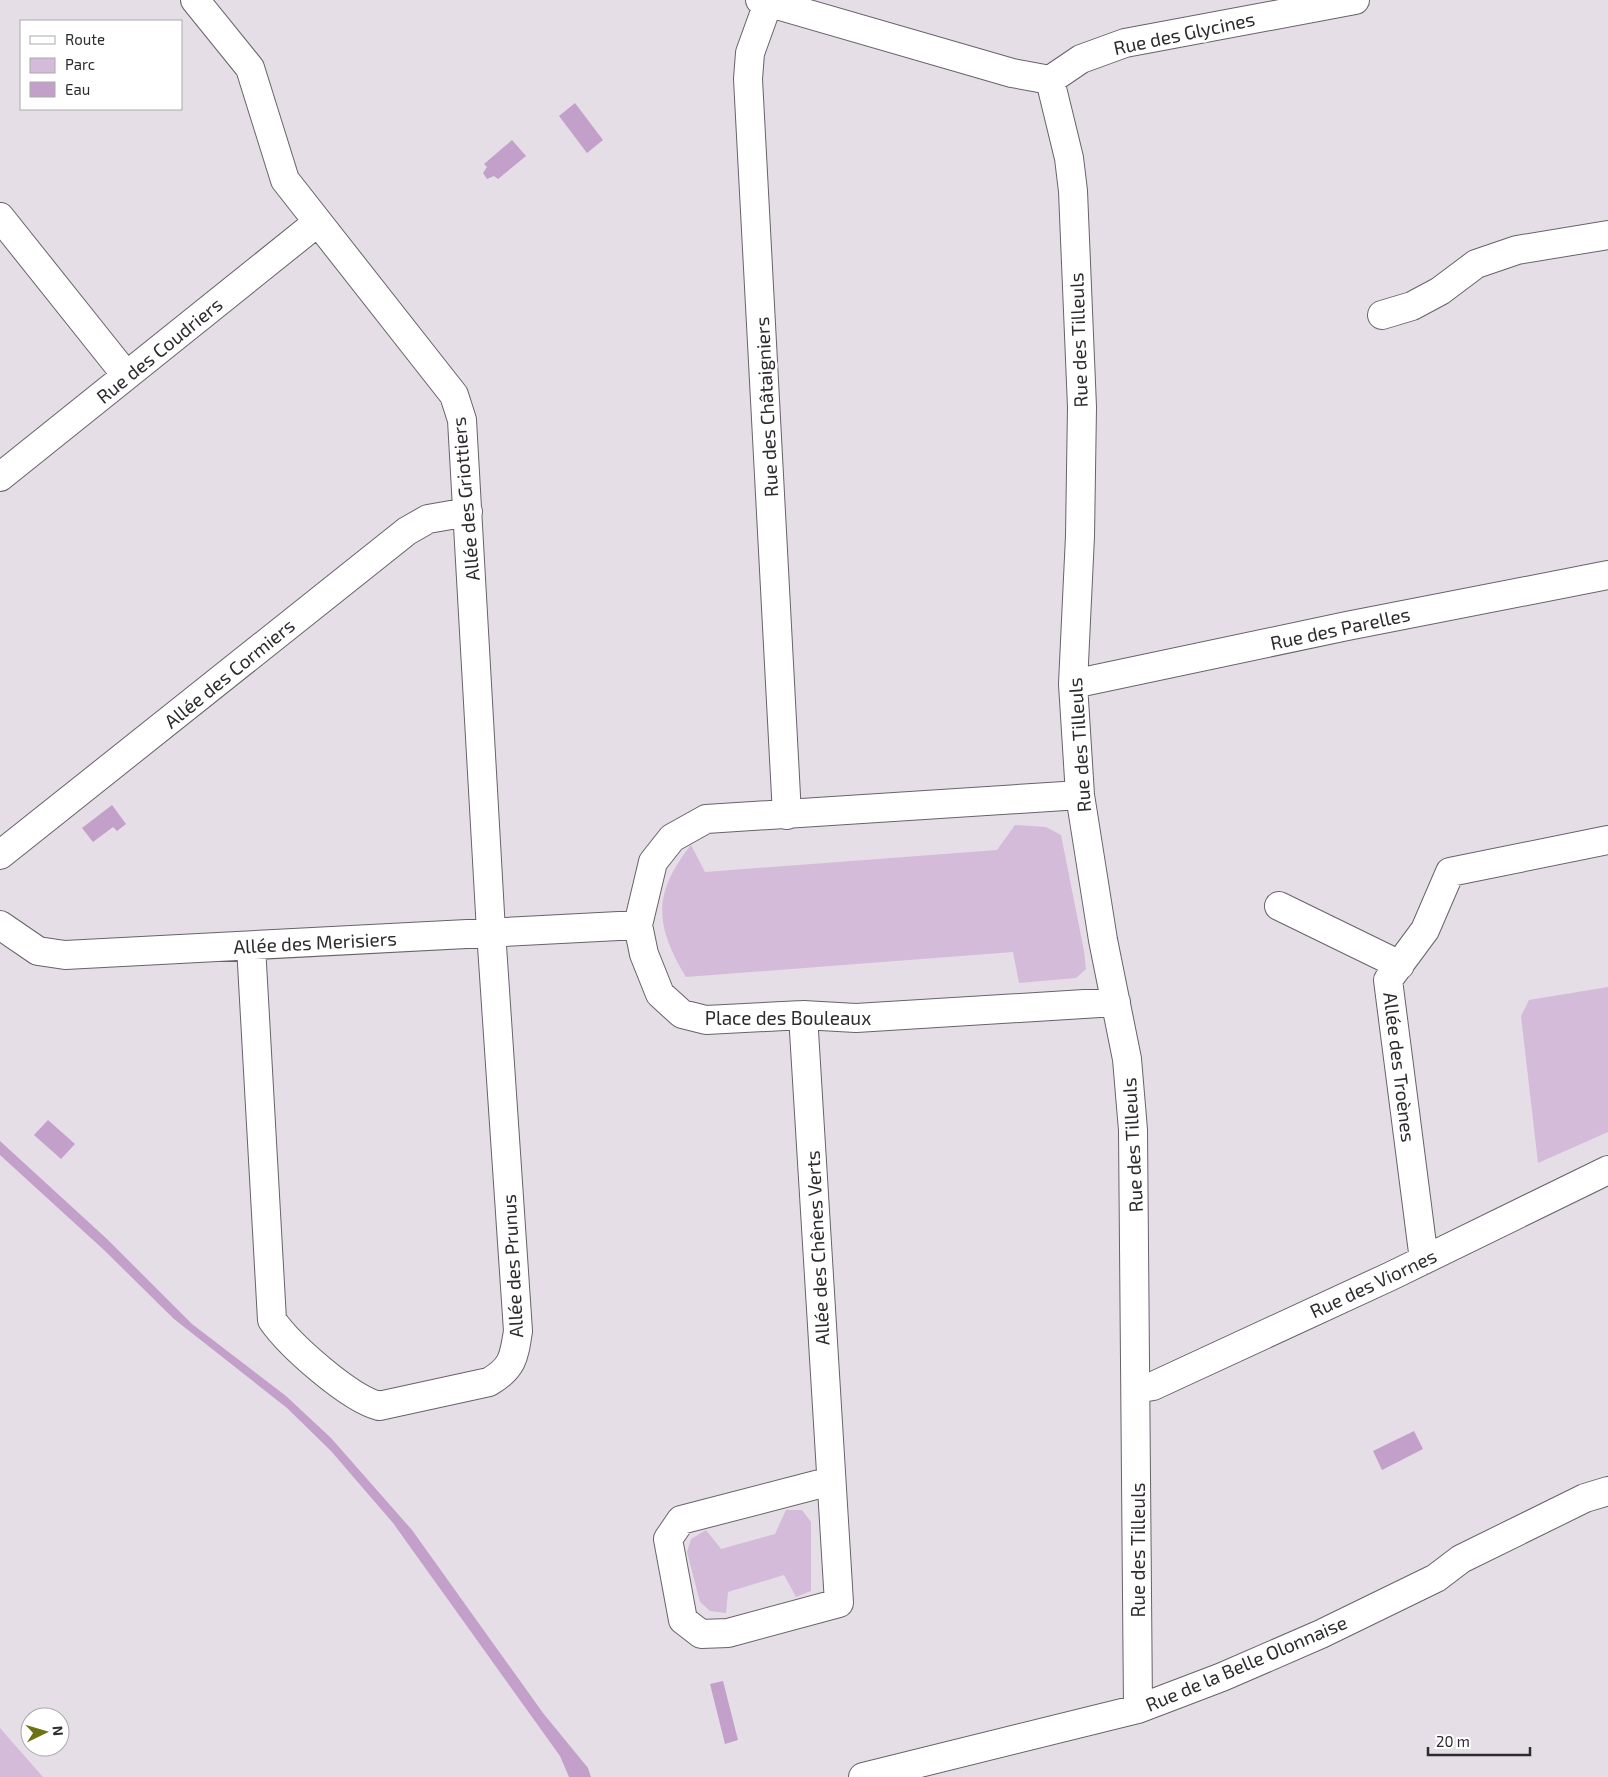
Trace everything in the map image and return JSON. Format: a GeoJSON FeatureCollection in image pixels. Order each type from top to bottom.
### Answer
{"type":"FeatureCollection","features":[{"type":"Feature","properties":{"kind":"street","name":"Allée des Griottiers"},"geometry":{"type":"LineString","coordinates":[[195,0],[250,68],[285,180],[454,394],[462,420],[491,931]]}},
{"type":"Feature","properties":{"kind":"street","name":"Rue des Glycines"},"geometry":{"type":"LineString","coordinates":[[1050,80],[1081,59],[1125,43],[1355,0]]}},
{"type":"Feature","properties":{"kind":"street"},"geometry":{"type":"LineString","coordinates":[[764,1],[1012,72],[1050,80]]}},
{"type":"Feature","properties":{"kind":"street","name":"Rue des Châtaigniers"},"geometry":{"type":"LineString","coordinates":[[764,1],[750,53],[748,79],[787,815]]}},
{"type":"Feature","properties":{"kind":"street","name":"Rue des Tilleuls"},"geometry":{"type":"LineString","coordinates":[[1050,80],[1070,158],[1074,199],[1082,407],[1080,536],[1073,684],[1080,795],[1103,940],[1127,1059],[1134,1130],[1138,1709]]}},
{"type":"Feature","properties":{"kind":"street"},"geometry":{"type":"LineString","coordinates":[[0,217],[126,375]]}},
{"type":"Feature","properties":{"kind":"street","name":"Rue des Coudriers"},"geometry":{"type":"LineString","coordinates":[[0,478],[318,222]]}},
{"type":"Feature","properties":{"kind":"street"},"geometry":{"type":"LineString","coordinates":[[1382,315],[1412,306],[1440,291],[1476,264],[1517,250],[1608,236]]}},
{"type":"Feature","properties":{"kind":"street","name":"Allée des Cormiers"},"geometry":{"type":"LineString","coordinates":[[0,855],[407,531],[428,520],[468,512]]}},
{"type":"Feature","properties":{"kind":"street","name":"Rue des Parelles"},"geometry":{"type":"LineString","coordinates":[[1073,684],[1347,626],[1608,575]]}},
{"type":"Feature","properties":{"kind":"street","name":"Place des Bouleaux"},"geometry":{"type":"LineString","coordinates":[[1080,795],[706,819],[672,838],[653,862],[638,925],[644,954],[660,994],[682,1014],[706,1020],[803,1015],[856,1018],[1116,1002]]}},
{"type":"Feature","properties":{"kind":"street","name":"Allée des Troènes"},"geometry":{"type":"LineString","coordinates":[[1424,1260],[1388,980],[1425,930],[1450,872],[1608,840]]}},
{"type":"Feature","properties":{"kind":"street"},"geometry":{"type":"LineString","coordinates":[[1279,906],[1400,965]]}},
{"type":"Feature","properties":{"kind":"street","name":"Allée des Merisiers"},"geometry":{"type":"LineString","coordinates":[[0,925],[38,951],[65,955],[491,931],[638,925]]}},
{"type":"Feature","properties":{"kind":"street","name":"Allée des Prunus"},"geometry":{"type":"LineString","coordinates":[[251,946],[272,1320],[281,1333],[347,1391],[365,1402],[379,1406],[489,1382],[505,1372],[514,1356],[518,1331],[491,931]]}},
{"type":"Feature","properties":{"kind":"street","name":"Allée des Chênes Verts"},"geometry":{"type":"LineString","coordinates":[[803,1015],[830,1481],[839,1603],[728,1633],[701,1634],[683,1620],[668,1539],[681,1520],[830,1481]]}},
{"type":"Feature","properties":{"kind":"street","name":"Rue des Viornes"},"geometry":{"type":"LineString","coordinates":[[1136,1389],[1153,1386],[1424,1260],[1608,1170]]}},
{"type":"Feature","properties":{"kind":"street","name":"Rue de la Belle Olonnaise"},"geometry":{"type":"LineString","coordinates":[[862,1777],[1138,1709],[1222,1677],[1321,1634],[1436,1578],[1461,1559],[1585,1498],[1608,1491]]}},
{"type":"Feature","properties":{"kind":"green space"},"geometry":{"type":"Polygon","coordinates":[[[1015,825],[1046,827],[1061,835],[1086,969],[1076,978],[1019,983],[1013,952],[686,977],[668,942],[662,910],[664,895],[669,879],[691,845],[705,872],[997,850],[1015,825]]]}},
{"type":"Feature","properties":{"kind":"green space"},"geometry":{"type":"Polygon","coordinates":[[[1608,987],[1608,1132],[1538,1163],[1521,1016],[1529,1000],[1608,987]]]}},
{"type":"Feature","properties":{"kind":"green space"},"geometry":{"type":"Polygon","coordinates":[[[786,1510],[802,1510],[811,1522],[811,1591],[796,1597],[784,1575],[728,1592],[726,1613],[710,1611],[700,1602],[687,1552],[691,1539],[706,1530],[721,1549],[775,1534],[786,1510]]]}},
{"type":"Feature","properties":{"kind":"green space"},"geometry":{"type":"Polygon","coordinates":[[[0,1728],[20,1751],[20,1757],[25,1757],[43,1777],[0,1777],[0,1728]]]}},
{"type":"Feature","properties":{"kind":"water"},"geometry":{"type":"Polygon","coordinates":[[[575,103],[603,140],[587,153],[559,116],[575,103]]]}},
{"type":"Feature","properties":{"kind":"water"},"geometry":{"type":"Polygon","coordinates":[[[512,140],[526,156],[498,179],[494,176],[487,179],[483,173],[487,167],[484,164],[512,140]]]}},
{"type":"Feature","properties":{"kind":"water"},"geometry":{"type":"Polygon","coordinates":[[[112,805],[126,824],[117,831],[113,827],[93,842],[82,828],[112,805]]]}},
{"type":"Feature","properties":{"kind":"water"},"geometry":{"type":"Polygon","coordinates":[[[48,1120],[75,1144],[61,1159],[34,1135],[48,1120]]]}},
{"type":"Feature","properties":{"kind":"water"},"geometry":{"type":"Polygon","coordinates":[[[0,1141],[107,1239],[192,1324],[286,1396],[331,1438],[412,1530],[543,1713],[588,1768],[591,1777],[569,1777],[560,1756],[393,1523],[331,1451],[287,1408],[174,1319],[104,1250],[0,1155],[0,1141]]]}},
{"type":"Feature","properties":{"kind":"water"},"geometry":{"type":"Polygon","coordinates":[[[1414,1431],[1423,1449],[1382,1470],[1373,1451],[1414,1431]]]}},
{"type":"Feature","properties":{"kind":"water"},"geometry":{"type":"Polygon","coordinates":[[[723,1681],[738,1740],[725,1744],[710,1684],[723,1681]]]}}]}
